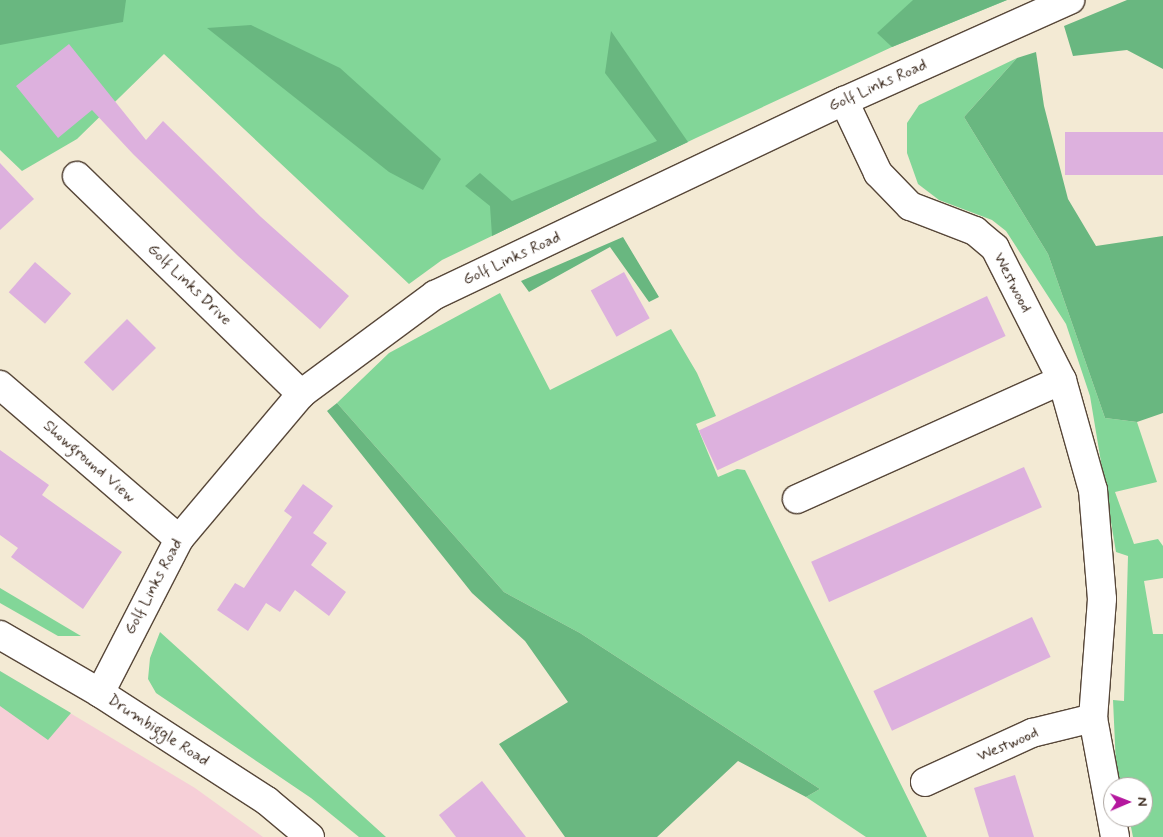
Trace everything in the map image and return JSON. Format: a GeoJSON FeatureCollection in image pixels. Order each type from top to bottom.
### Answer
{"type":"FeatureCollection","features":[{"type":"Feature","properties":{"kind":"street","name":"Golf Links Road"},"geometry":{"type":"LineString","coordinates":[[100,694],[179,539],[301,394],[435,296],[844,101],[1070,0]]}},
{"type":"Feature","properties":{"kind":"street","name":"Westwood"},"geometry":{"type":"LineString","coordinates":[[844,101],[878,173],[910,206],[975,231],[995,248],[1062,380],[1093,490],[1102,599],[1093,718],[1115,837]]}},
{"type":"Feature","properties":{"kind":"street","name":"Golf Links Drive"},"geometry":{"type":"LineString","coordinates":[[77,176],[301,394]]}},
{"type":"Feature","properties":{"kind":"street"},"geometry":{"type":"LineString","coordinates":[[797,499],[1062,380]]}},
{"type":"Feature","properties":{"kind":"street","name":"Showground View"},"geometry":{"type":"LineString","coordinates":[[0,385],[179,539]]}},
{"type":"Feature","properties":{"kind":"street","name":"Drumbiggle Road"},"geometry":{"type":"LineString","coordinates":[[0,635],[100,694],[267,801],[310,837]]}},
{"type":"Feature","properties":{"kind":"street","name":"Westwood"},"geometry":{"type":"LineString","coordinates":[[925,782],[1032,732],[1093,718]]}},
{"type":"Feature","properties":{"kind":"shaded area"},"geometry":{"type":"Polygon","coordinates":[[[0,671],[195,788],[263,837],[0,837],[0,671]]]}},
{"type":"Feature","properties":{"kind":"green space"},"geometry":{"type":"Polygon","coordinates":[[[0,0],[1007,0],[892,47],[696,138],[442,260],[409,284],[164,54],[77,139],[22,171],[0,150],[0,0]]]}},
{"type":"Feature","properties":{"kind":"green space"},"geometry":{"type":"Polygon","coordinates":[[[0,0],[126,0],[123,22],[0,45],[0,0]]]}},
{"type":"Feature","properties":{"kind":"green space"},"geometry":{"type":"Polygon","coordinates":[[[913,0],[1007,0],[892,47],[877,33],[913,0]]]}},
{"type":"Feature","properties":{"kind":"green space"},"geometry":{"type":"Polygon","coordinates":[[[1127,0],[1163,0],[1163,69],[1127,50],[1073,56],[1064,26],[1127,0]]]}},
{"type":"Feature","properties":{"kind":"green space"},"geometry":{"type":"Polygon","coordinates":[[[251,25],[340,68],[441,159],[423,190],[389,172],[207,28],[251,25]]]}},
{"type":"Feature","properties":{"kind":"green space"},"geometry":{"type":"Polygon","coordinates":[[[611,31],[688,142],[492,236],[490,206],[465,186],[480,173],[512,201],[657,141],[605,73],[611,31]]]}},
{"type":"Feature","properties":{"kind":"green space"},"geometry":{"type":"Polygon","coordinates":[[[1036,52],[1044,106],[1068,199],[1096,246],[1163,236],[1163,413],[1137,422],[1105,418],[1048,254],[964,117],[1017,58],[1036,52]]]}},
{"type":"Feature","properties":{"kind":"green space"},"geometry":{"type":"Polygon","coordinates":[[[1017,58],[964,117],[1048,254],[1105,418],[1137,422],[1157,482],[1115,492],[1134,544],[1158,539],[1163,546],[1163,578],[1144,581],[1153,634],[1163,634],[1163,837],[1133,837],[1131,827],[1153,827],[1153,777],[1119,777],[1116,766],[1113,700],[1124,701],[1128,556],[1116,552],[1090,396],[1066,324],[1006,231],[992,220],[939,200],[918,184],[907,153],[907,123],[919,105],[1017,58]]]}},
{"type":"Feature","properties":{"kind":"green space"},"geometry":{"type":"Polygon","coordinates":[[[623,237],[659,297],[649,302],[610,247],[529,292],[521,281],[623,237]]]}},
{"type":"Feature","properties":{"kind":"green space"},"geometry":{"type":"Polygon","coordinates":[[[500,293],[550,390],[671,329],[697,373],[716,416],[696,424],[718,477],[737,469],[745,470],[927,837],[866,837],[806,797],[820,789],[580,633],[504,592],[337,403],[389,353],[500,293]]]}},
{"type":"Feature","properties":{"kind":"green space"},"geometry":{"type":"Polygon","coordinates":[[[337,403],[504,592],[580,633],[820,789],[806,797],[738,761],[657,837],[565,837],[499,744],[568,702],[525,641],[472,593],[327,411],[337,403]]]}},
{"type":"Feature","properties":{"kind":"green space"},"geometry":{"type":"Polygon","coordinates":[[[0,588],[81,636],[58,636],[0,603],[0,588]]]}},
{"type":"Feature","properties":{"kind":"green space"},"geometry":{"type":"Polygon","coordinates":[[[160,632],[386,837],[359,837],[311,798],[156,693],[148,679],[150,658],[160,632]]]}},
{"type":"Feature","properties":{"kind":"green space"},"geometry":{"type":"Polygon","coordinates":[[[0,671],[71,713],[48,740],[0,706],[0,671]]]}},
{"type":"Feature","properties":{"kind":"building"},"geometry":{"type":"Polygon","coordinates":[[[69,44],[146,140],[163,121],[261,217],[349,296],[320,329],[238,256],[133,154],[92,110],[58,138],[16,86],[69,44]]]}},
{"type":"Feature","properties":{"kind":"building"},"geometry":{"type":"Polygon","coordinates":[[[1065,132],[1163,132],[1163,175],[1065,175],[1065,132]]]}},
{"type":"Feature","properties":{"kind":"building"},"geometry":{"type":"Polygon","coordinates":[[[0,163],[34,199],[0,230],[0,163]]]}},
{"type":"Feature","properties":{"kind":"building"},"geometry":{"type":"Polygon","coordinates":[[[35,262],[71,293],[45,324],[9,292],[35,262]]]}},
{"type":"Feature","properties":{"kind":"building"},"geometry":{"type":"Polygon","coordinates":[[[624,272],[650,318],[616,337],[591,290],[624,272]]]}},
{"type":"Feature","properties":{"kind":"building"},"geometry":{"type":"Polygon","coordinates":[[[987,296],[1006,336],[717,470],[699,430],[987,296]]]}},
{"type":"Feature","properties":{"kind":"building"},"geometry":{"type":"Polygon","coordinates":[[[127,319],[156,348],[113,391],[84,362],[127,319]]]}},
{"type":"Feature","properties":{"kind":"building"},"geometry":{"type":"Polygon","coordinates":[[[0,450],[49,485],[42,495],[122,552],[83,609],[11,557],[18,548],[0,535],[0,450]]]}},
{"type":"Feature","properties":{"kind":"building"},"geometry":{"type":"Polygon","coordinates":[[[1024,467],[1042,507],[829,602],[811,562],[1024,467]]]}},
{"type":"Feature","properties":{"kind":"building"},"geometry":{"type":"Polygon","coordinates":[[[303,484],[333,506],[313,533],[327,543],[311,565],[346,592],[329,616],[295,590],[280,612],[266,603],[248,631],[217,610],[235,583],[244,588],[292,517],[284,511],[303,484]]]}},
{"type":"Feature","properties":{"kind":"building"},"geometry":{"type":"Polygon","coordinates":[[[1032,617],[1051,657],[892,731],[873,691],[1032,617]]]}},
{"type":"Feature","properties":{"kind":"building"},"geometry":{"type":"Polygon","coordinates":[[[1015,775],[1034,837],[989,837],[974,788],[1015,775]]]}},
{"type":"Feature","properties":{"kind":"building"},"geometry":{"type":"Polygon","coordinates":[[[482,781],[526,837],[456,837],[439,815],[482,781]]]}}]}
